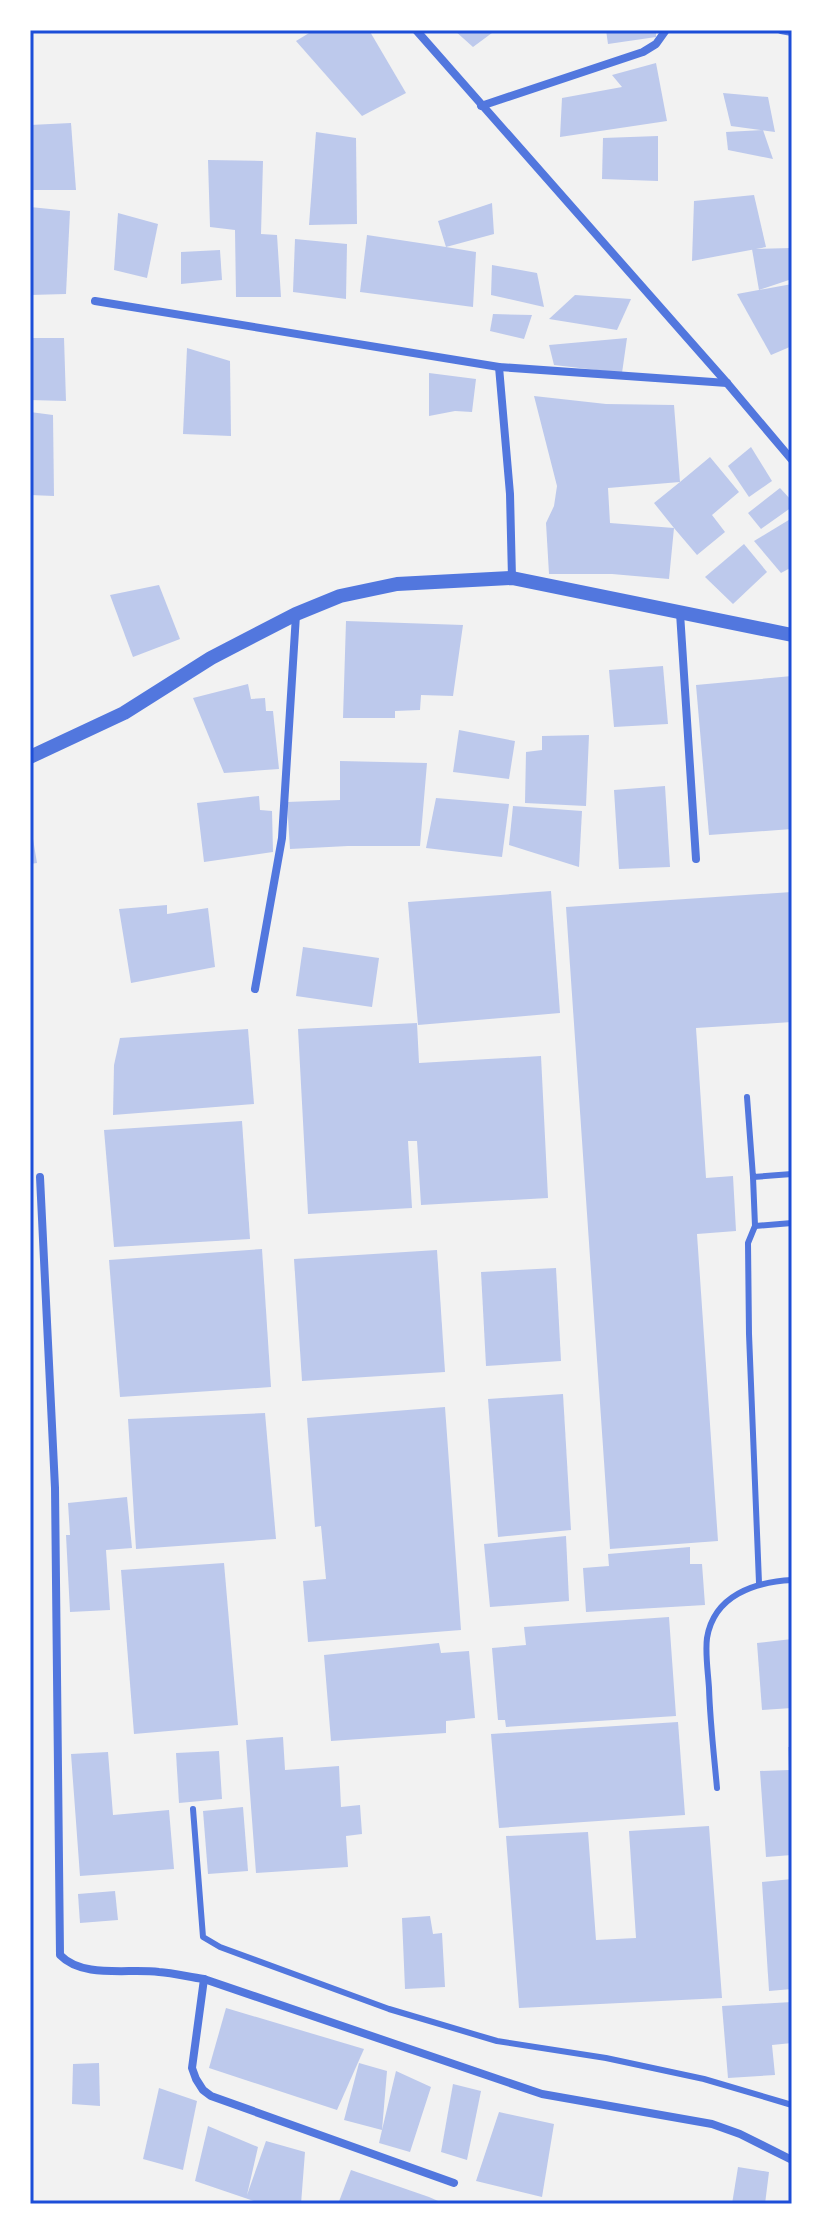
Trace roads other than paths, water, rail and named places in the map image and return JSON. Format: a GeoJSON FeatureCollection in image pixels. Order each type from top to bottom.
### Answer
{"type":"FeatureCollection","features":[{"type":"Feature","properties":{"kind":"street"},"geometry":{"type":"LineString","coordinates":[[416,30],[792,460]]}},
{"type":"Feature","properties":{"kind":"street"},"geometry":{"type":"LineString","coordinates":[[481,106],[643,52],[656,44],[666,30]]}},
{"type":"Feature","properties":{"kind":"street"},"geometry":{"type":"LineString","coordinates":[[781,30],[792,32]]}},
{"type":"Feature","properties":{"kind":"street"},"geometry":{"type":"LineString","coordinates":[[95,301],[499,367],[727,383]]}},
{"type":"Feature","properties":{"kind":"street"},"geometry":{"type":"LineString","coordinates":[[499,367],[510,494],[512,578]]}},
{"type":"Feature","properties":{"kind":"street"},"geometry":{"type":"LineString","coordinates":[[30,757],[124,713],[211,658],[296,614],[340,596],[383,586],[512,578],[792,635]]}},
{"type":"Feature","properties":{"kind":"street"},"geometry":{"type":"LineString","coordinates":[[680,613],[696,859]]}},
{"type":"Feature","properties":{"kind":"street"},"geometry":{"type":"LineString","coordinates":[[255,989],[282,838],[296,614]]}},
{"type":"Feature","properties":{"kind":"street"},"geometry":{"type":"LineString","coordinates":[[40,1177],[55,1488],[60,1955],[68,1963],[101,1970],[158,1971],[204,1979],[542,2094],[712,2124],[792,2160]]}},
{"type":"Feature","properties":{"kind":"street"},"geometry":{"type":"LineString","coordinates":[[204,1979],[192,2068],[203,2090],[211,2096],[454,2183]]}},
{"type":"Feature","properties":{"kind":"lane"},"geometry":{"type":"LineString","coordinates":[[747,1097],[755,1226],[748,1243],[748,1319],[759,1583]]}},
{"type":"Feature","properties":{"kind":"lane"},"geometry":{"type":"LineString","coordinates":[[753,1177],[792,1174]]}},
{"type":"Feature","properties":{"kind":"lane"},"geometry":{"type":"LineString","coordinates":[[755,1226],[792,1223]]}},
{"type":"Feature","properties":{"kind":"lane"},"geometry":{"type":"LineString","coordinates":[[717,1788],[707,1638],[720,1607],[743,1589],[759,1583],[792,1580]]}},
{"type":"Feature","properties":{"kind":"lane"},"geometry":{"type":"LineString","coordinates":[[193,1809],[203,1937],[220,1947],[389,2009],[497,2041],[606,2058],[704,2079],[792,2105]]}}]}
